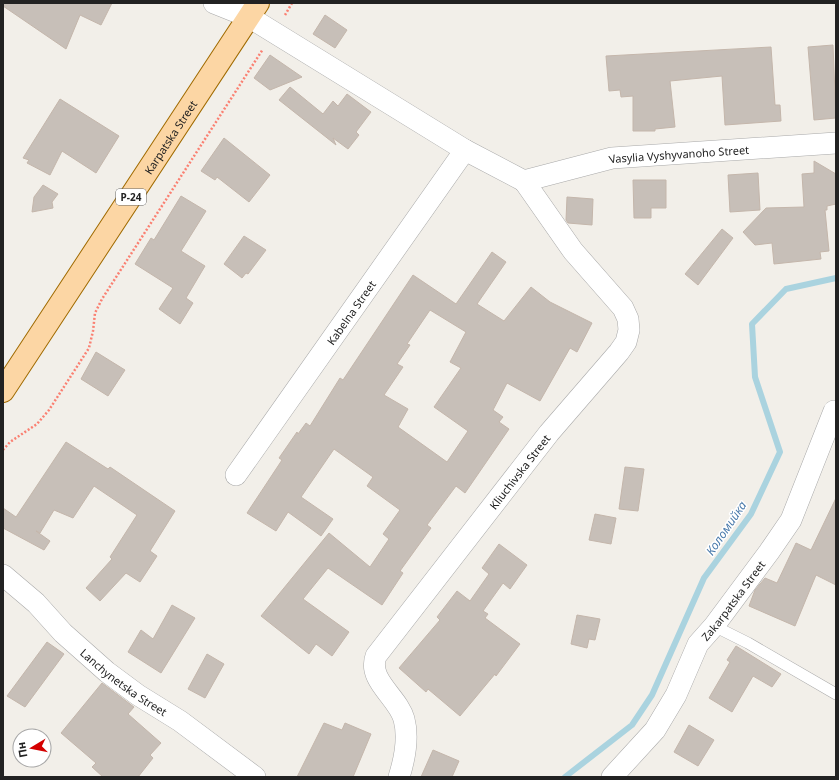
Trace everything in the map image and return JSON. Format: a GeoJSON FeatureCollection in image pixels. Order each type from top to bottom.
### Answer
{"type":"FeatureCollection","features":[{"type":"Feature","properties":{"kind":"main road","name":"Karpatska Street"},"geometry":{"type":"LineString","coordinates":[[3,391],[254,10]]}},
{"type":"Feature","properties":{"kind":"street"},"geometry":{"type":"LineString","coordinates":[[214,3],[254,10],[273,32],[465,150],[524,181]]}},
{"type":"Feature","properties":{"kind":"street","name":"Vasylia Vyshyvanoho Street"},"geometry":{"type":"LineString","coordinates":[[524,181],[612,158],[836,143]]}},
{"type":"Feature","properties":{"kind":"street","name":"Kabelna Street"},"geometry":{"type":"LineString","coordinates":[[236,475],[465,150]]}},
{"type":"Feature","properties":{"kind":"street","name":"Kliuchivska Street"},"geometry":{"type":"LineString","coordinates":[[399,777],[405,757],[406,730],[399,706],[375,672],[374,661],[376,656],[549,433],[619,352],[628,336],[630,324],[623,308],[574,251],[524,181]]}},
{"type":"Feature","properties":{"kind":"street","name":"Zakarpatska Street"},"geometry":{"type":"LineString","coordinates":[[612,777],[638,750],[665,716],[676,695],[693,652],[702,637],[714,626],[791,520],[835,411]]}},
{"type":"Feature","properties":{"kind":"street","name":"Lanchynetska Street"},"geometry":{"type":"LineString","coordinates":[[3,575],[36,603],[63,633],[107,672],[138,695],[180,721],[255,777]]}},
{"type":"Feature","properties":{"kind":"lane"},"geometry":{"type":"LineString","coordinates":[[714,626],[748,643],[836,694]]}},
{"type":"Feature","properties":{"kind":"path"},"geometry":{"type":"LineString","coordinates":[[3,450],[10,442],[37,424],[49,410],[89,348],[95,313],[102,299],[292,3]]}},
{"type":"Feature","properties":{"kind":"building"},"geometry":{"type":"Polygon","coordinates":[[[3,3],[112,3],[101,25],[80,15],[66,49],[3,6],[3,3]]]}},
{"type":"Feature","properties":{"kind":"building"},"geometry":{"type":"Polygon","coordinates":[[[325,15],[347,30],[335,48],[313,34],[325,15]]]}},
{"type":"Feature","properties":{"kind":"building"},"geometry":{"type":"Polygon","coordinates":[[[833,45],[836,118],[814,120],[808,47],[833,45]]]}},
{"type":"Feature","properties":{"kind":"building"},"geometry":{"type":"Polygon","coordinates":[[[771,47],[775,105],[780,105],[781,121],[725,125],[722,76],[670,81],[675,127],[655,129],[655,131],[633,131],[633,96],[621,97],[620,90],[609,91],[606,56],[771,47]]]}},
{"type":"Feature","properties":{"kind":"building"},"geometry":{"type":"Polygon","coordinates":[[[270,55],[302,77],[270,90],[254,78],[270,55]]]}},
{"type":"Feature","properties":{"kind":"building"},"geometry":{"type":"Polygon","coordinates":[[[290,87],[323,114],[333,101],[338,106],[347,94],[371,112],[356,132],[359,135],[348,149],[333,138],[336,145],[279,100],[290,87]]]}},
{"type":"Feature","properties":{"kind":"building"},"geometry":{"type":"Polygon","coordinates":[[[60,99],[119,136],[96,173],[62,151],[50,175],[27,163],[29,160],[23,158],[60,99]]]}},
{"type":"Feature","properties":{"kind":"building"},"geometry":{"type":"Polygon","coordinates":[[[224,138],[270,175],[249,202],[217,177],[215,180],[201,171],[224,138]]]}},
{"type":"Feature","properties":{"kind":"building"},"geometry":{"type":"Polygon","coordinates":[[[814,161],[836,174],[836,204],[827,206],[827,210],[825,210],[829,251],[820,252],[821,259],[774,264],[772,243],[755,245],[743,232],[766,208],[804,207],[802,174],[814,173],[814,161]]]}},
{"type":"Feature","properties":{"kind":"building"},"geometry":{"type":"Polygon","coordinates":[[[758,173],[760,210],[730,212],[728,175],[758,173]]]}},
{"type":"Feature","properties":{"kind":"building"},"geometry":{"type":"Polygon","coordinates":[[[633,180],[666,180],[666,208],[651,208],[651,218],[634,218],[633,180]]]}},
{"type":"Feature","properties":{"kind":"building"},"geometry":{"type":"Polygon","coordinates":[[[43,185],[58,194],[52,202],[53,208],[32,212],[34,197],[43,185]]]}},
{"type":"Feature","properties":{"kind":"building"},"geometry":{"type":"Polygon","coordinates":[[[181,196],[206,211],[181,251],[205,266],[186,298],[193,303],[180,324],[159,309],[173,288],[135,264],[151,238],[154,240],[181,196]]]}},
{"type":"Feature","properties":{"kind":"building"},"geometry":{"type":"Polygon","coordinates":[[[567,197],[593,199],[592,225],[568,223],[566,220],[567,197]]]}},
{"type":"Feature","properties":{"kind":"building"},"geometry":{"type":"Polygon","coordinates":[[[722,229],[733,238],[698,285],[685,274],[722,229]]]}},
{"type":"Feature","properties":{"kind":"building"},"geometry":{"type":"Polygon","coordinates":[[[244,236],[266,250],[248,274],[246,273],[242,278],[224,264],[244,236]]]}},
{"type":"Feature","properties":{"kind":"building"},"geometry":{"type":"Polygon","coordinates":[[[492,252],[506,262],[477,304],[504,321],[531,287],[550,302],[592,323],[577,352],[570,348],[540,401],[507,383],[493,410],[503,417],[499,422],[509,429],[465,493],[456,486],[427,525],[431,528],[400,571],[403,573],[382,605],[328,568],[303,599],[349,632],[332,656],[316,644],[309,654],[261,616],[329,533],[370,567],[389,539],[383,534],[400,510],[367,486],[373,477],[334,449],[301,497],[333,519],[321,536],[288,512],[276,531],[247,513],[282,460],[279,458],[297,432],[298,434],[306,423],[310,426],[340,378],[343,380],[413,275],[456,304],[492,252]],[[430,310],[407,344],[410,345],[397,364],[403,367],[384,395],[408,409],[398,427],[447,462],[468,431],[434,407],[461,368],[450,362],[466,332],[430,310]]]}},
{"type":"Feature","properties":{"kind":"building"},"geometry":{"type":"Polygon","coordinates":[[[96,352],[125,370],[108,396],[81,379],[96,352]]]}},
{"type":"Feature","properties":{"kind":"building"},"geometry":{"type":"Polygon","coordinates":[[[66,442],[108,469],[110,467],[175,511],[150,551],[157,556],[140,582],[126,573],[100,601],[86,588],[112,559],[110,557],[137,515],[94,486],[73,518],[54,510],[40,533],[36,531],[50,541],[44,550],[3,528],[3,508],[16,517],[66,442]]]}},
{"type":"Feature","properties":{"kind":"building"},"geometry":{"type":"Polygon","coordinates":[[[625,467],[644,469],[638,511],[619,509],[625,467]]]}},
{"type":"Feature","properties":{"kind":"building"},"geometry":{"type":"Polygon","coordinates":[[[836,498],[836,585],[816,575],[795,626],[749,606],[755,590],[765,578],[777,583],[796,543],[811,550],[836,498]]]}},
{"type":"Feature","properties":{"kind":"building"},"geometry":{"type":"Polygon","coordinates":[[[595,514],[616,518],[611,544],[589,540],[595,514]]]}},
{"type":"Feature","properties":{"kind":"building"},"geometry":{"type":"Polygon","coordinates":[[[499,544],[527,565],[510,589],[503,583],[483,611],[488,614],[485,618],[520,644],[496,676],[495,674],[460,716],[428,689],[426,692],[399,668],[440,620],[437,617],[457,591],[470,601],[489,574],[482,568],[499,544]]]}},
{"type":"Feature","properties":{"kind":"building"},"geometry":{"type":"Polygon","coordinates":[[[172,605],[195,618],[161,673],[128,652],[141,630],[153,639],[172,605]]]}},
{"type":"Feature","properties":{"kind":"building"},"geometry":{"type":"Polygon","coordinates":[[[577,615],[600,619],[595,640],[589,639],[587,648],[571,644],[577,615]]]}},
{"type":"Feature","properties":{"kind":"building"},"geometry":{"type":"Polygon","coordinates":[[[47,642],[64,654],[25,707],[7,696],[47,642]]]}},
{"type":"Feature","properties":{"kind":"building"},"geometry":{"type":"Polygon","coordinates":[[[736,646],[781,674],[772,687],[753,676],[732,712],[709,698],[730,662],[727,660],[736,646]]]}},
{"type":"Feature","properties":{"kind":"building"},"geometry":{"type":"Polygon","coordinates":[[[207,654],[224,664],[205,698],[188,689],[207,654]]]}},
{"type":"Feature","properties":{"kind":"building"},"geometry":{"type":"Polygon","coordinates":[[[102,683],[134,707],[128,714],[161,743],[150,755],[153,758],[138,777],[103,777],[92,767],[96,763],[61,733],[102,683]]]}},
{"type":"Feature","properties":{"kind":"building"},"geometry":{"type":"Polygon","coordinates":[[[324,723],[342,730],[345,723],[371,734],[353,777],[297,777],[324,723]]]}},
{"type":"Feature","properties":{"kind":"building"},"geometry":{"type":"Polygon","coordinates":[[[689,725],[714,740],[698,766],[674,752],[689,725]]]}},
{"type":"Feature","properties":{"kind":"building"},"geometry":{"type":"Polygon","coordinates":[[[433,750],[459,761],[452,777],[421,777],[433,750]]]}},
{"type":"Feature","properties":{"kind":"waterway","name":"Коломийка"},"geometry":{"type":"LineString","coordinates":[[565,777],[632,725],[652,695],[704,578],[751,514],[780,452],[755,377],[752,324],[786,289],[836,278]]}}]}
